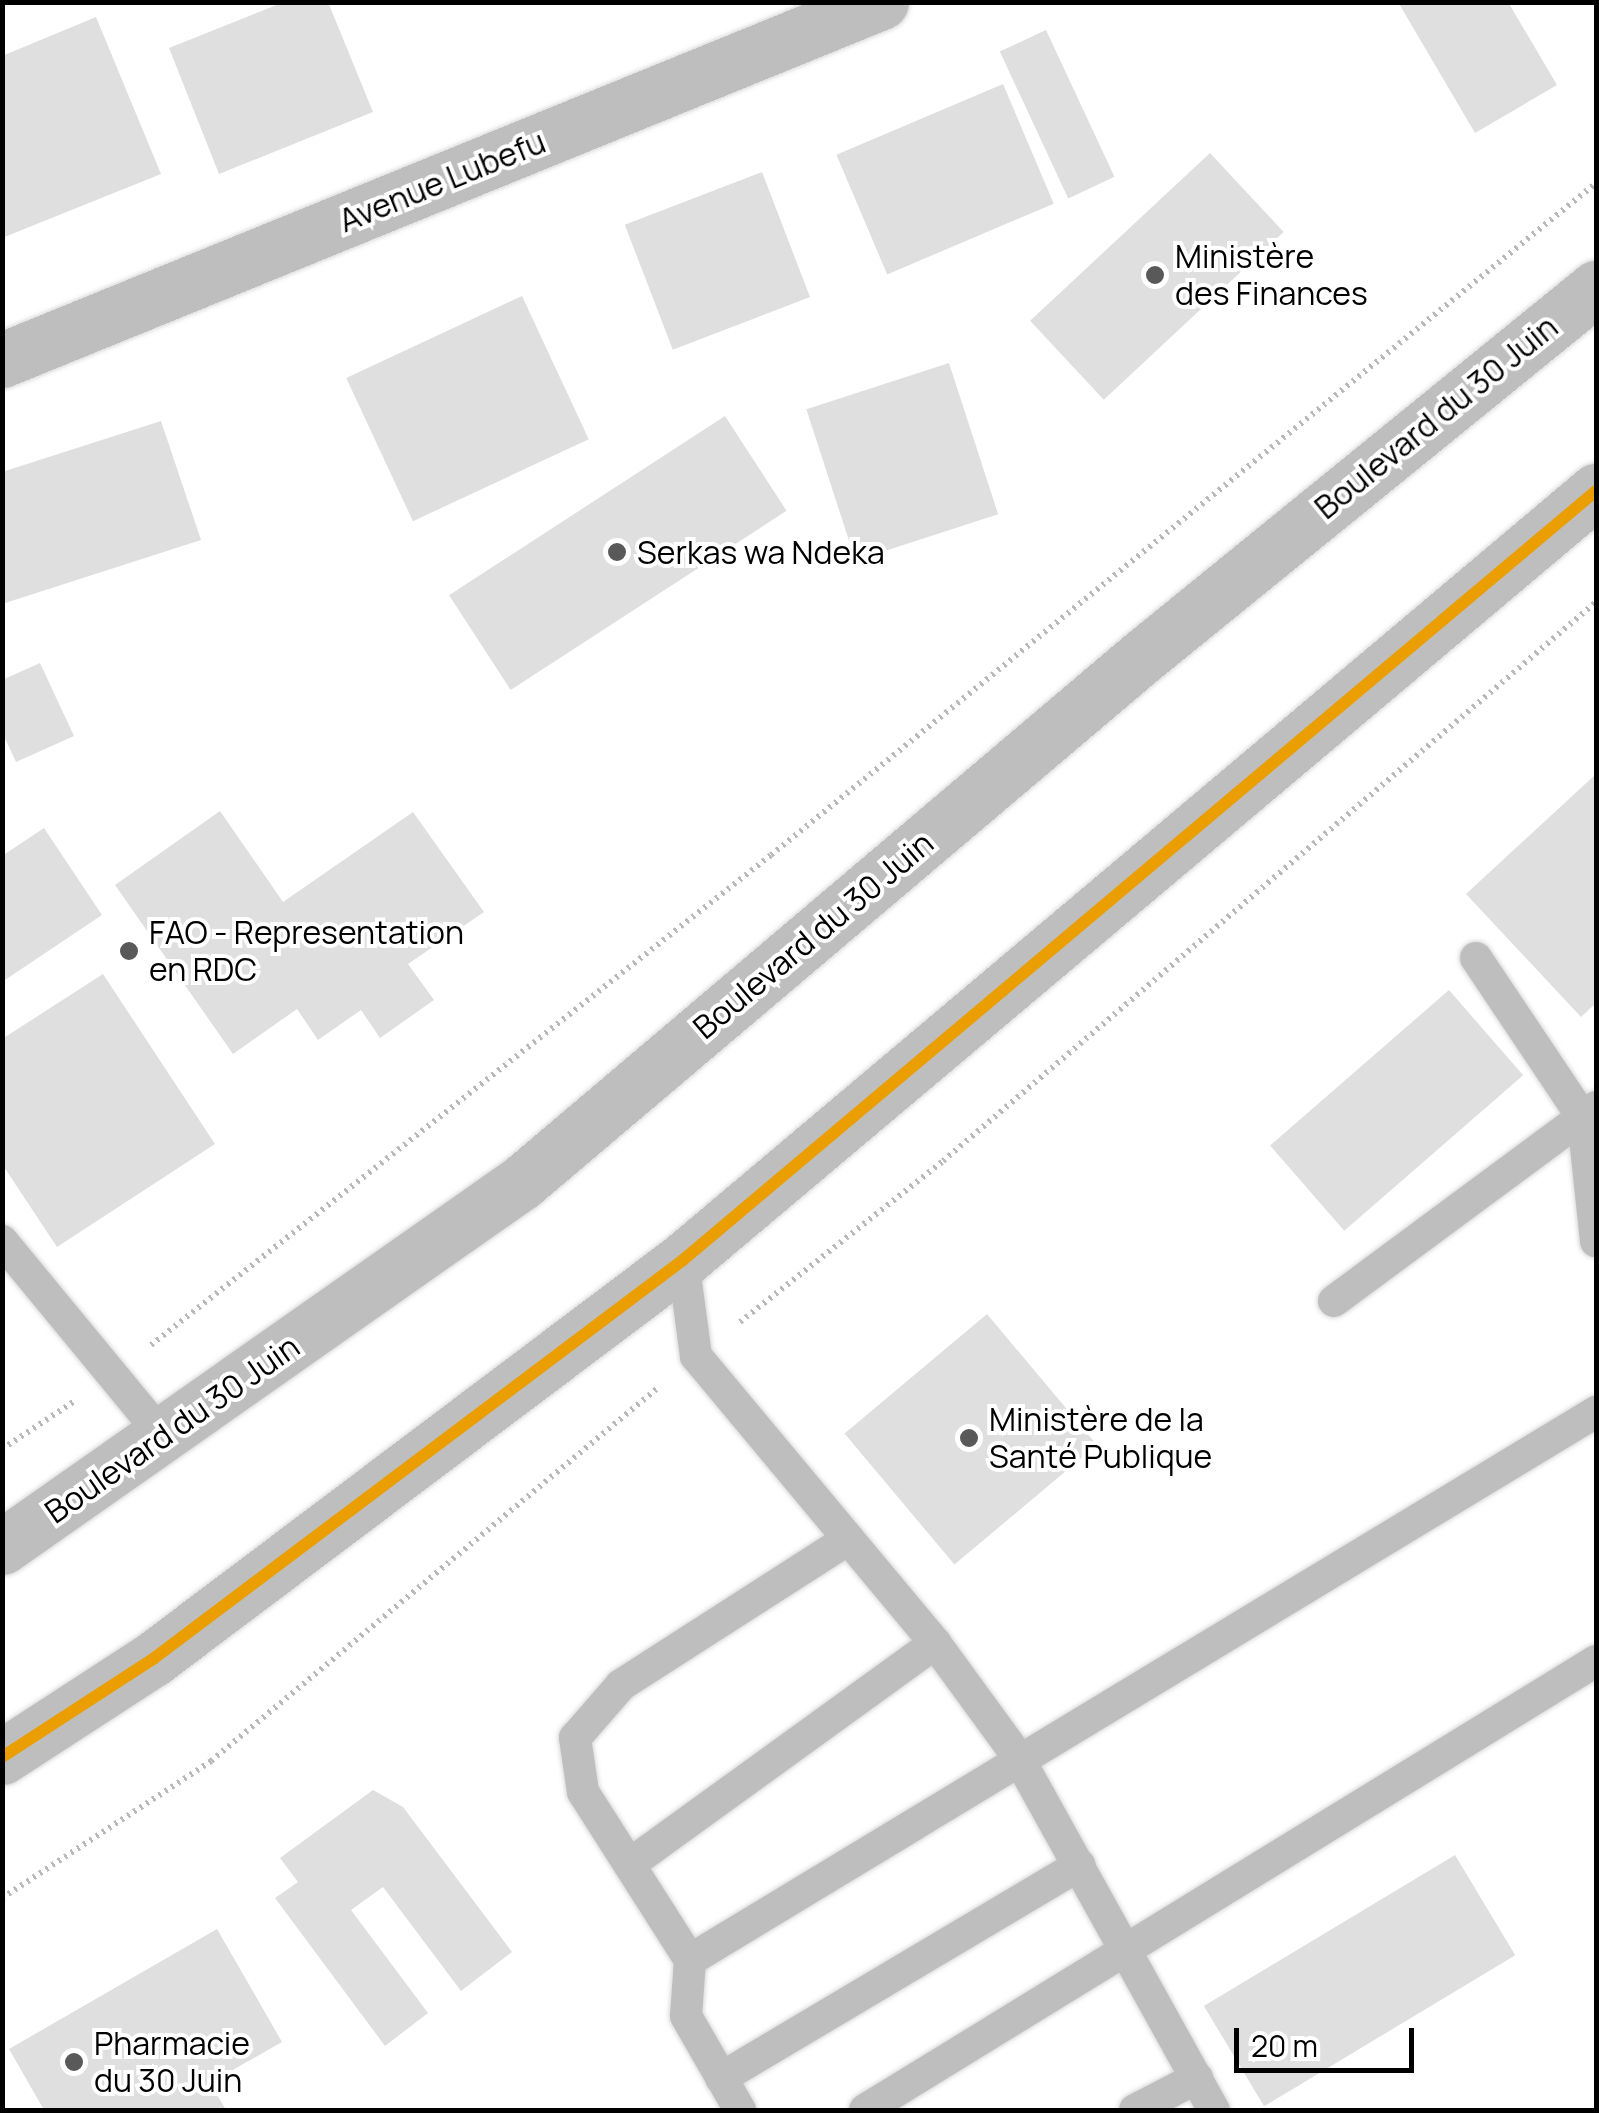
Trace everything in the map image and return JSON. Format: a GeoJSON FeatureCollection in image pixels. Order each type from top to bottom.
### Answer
{"type":"FeatureCollection","features":[{"type":"Feature","properties":{"kind":"main road","name":"Avenue Lubefu"},"geometry":{"type":"LineString","coordinates":[[2,360],[881,2]]}},
{"type":"Feature","properties":{"kind":"main road","name":"Boulevard du 30 Juin"},"geometry":{"type":"LineString","coordinates":[[2,1547],[522,1182],[1142,656],[1596,288]]}},
{"type":"Feature","properties":{"kind":"main road"},"geometry":{"type":"LineString","coordinates":[[2,1758],[153,1659],[683,1260],[1596,491]]}},
{"type":"Feature","properties":{"kind":"lane"},"geometry":{"type":"LineString","coordinates":[[1476,958],[1590,1113],[1596,1241]]}},
{"type":"Feature","properties":{"kind":"lane"},"geometry":{"type":"LineString","coordinates":[[1334,1301],[1590,1113]]}},
{"type":"Feature","properties":{"kind":"lane"},"geometry":{"type":"LineString","coordinates":[[2,1242],[163,1436]]}},
{"type":"Feature","properties":{"kind":"lane"},"geometry":{"type":"LineString","coordinates":[[683,1260],[696,1356],[934,1643],[1018,1758],[1131,1953],[1214,2110]]}},
{"type":"Feature","properties":{"kind":"lane"},"geometry":{"type":"LineString","coordinates":[[690,1960],[1018,1758],[1596,1412]]}},
{"type":"Feature","properties":{"kind":"lane"},"geometry":{"type":"LineString","coordinates":[[740,2110],[686,2016],[690,1960],[583,1792],[575,1738],[621,1685],[848,1539]]}},
{"type":"Feature","properties":{"kind":"lane"},"geometry":{"type":"LineString","coordinates":[[630,1864],[934,1643]]}},
{"type":"Feature","properties":{"kind":"lane"},"geometry":{"type":"LineString","coordinates":[[865,2110],[1131,1953],[1596,1662]]}},
{"type":"Feature","properties":{"kind":"lane"},"geometry":{"type":"LineString","coordinates":[[722,2078],[1080,1866]]}},
{"type":"Feature","properties":{"kind":"lane"},"geometry":{"type":"LineString","coordinates":[[1135,2110],[1197,2078]]}},
{"type":"Feature","properties":{"kind":"path"},"geometry":{"type":"LineString","coordinates":[[2,1449],[112,1376],[772,855],[1596,183]]}},
{"type":"Feature","properties":{"kind":"path"},"geometry":{"type":"LineString","coordinates":[[2,1898],[211,1761],[696,1356],[943,1161],[1596,602]]}},
{"type":"Feature","properties":{"kind":"building"},"geometry":{"type":"Polygon","coordinates":[[[284,2],[328,2],[373,112],[219,174],[169,48],[284,2]]]}},
{"type":"Feature","properties":{"kind":"building"},"geometry":{"type":"Polygon","coordinates":[[[1398,2],[1508,2],[1557,85],[1475,133],[1398,2]]]}},
{"type":"Feature","properties":{"kind":"building"},"geometry":{"type":"Polygon","coordinates":[[[96,17],[161,174],[2,238],[2,56],[96,17]]]}},
{"type":"Feature","properties":{"kind":"building"},"geometry":{"type":"Polygon","coordinates":[[[1046,30],[1114,177],[1068,198],[1000,52],[1046,30]]]}},
{"type":"Feature","properties":{"kind":"building"},"geometry":{"type":"Polygon","coordinates":[[[1003,84],[1054,204],[887,274],[836,155],[1003,84]]]}},
{"type":"Feature","properties":{"kind":"building","name":"Ministère des Finances"},"geometry":{"type":"Polygon","coordinates":[[[1210,153],[1284,232],[1104,400],[1030,321],[1210,153]]]}},
{"type":"Feature","properties":{"kind":"building"},"geometry":{"type":"Polygon","coordinates":[[[762,172],[810,297],[673,350],[625,225],[762,172]]]}},
{"type":"Feature","properties":{"kind":"building"},"geometry":{"type":"Polygon","coordinates":[[[522,296],[589,439],[413,521],[346,378],[522,296]]]}},
{"type":"Feature","properties":{"kind":"building"},"geometry":{"type":"Polygon","coordinates":[[[949,363],[998,514],[855,561],[806,409],[949,363]]]}},
{"type":"Feature","properties":{"kind":"building","name":"Serkas wa Ndeka"},"geometry":{"type":"Polygon","coordinates":[[[725,416],[787,511],[511,690],[449,595],[725,416]]]}},
{"type":"Feature","properties":{"kind":"building"},"geometry":{"type":"Polygon","coordinates":[[[161,421],[201,540],[2,604],[2,472],[161,421]]]}},
{"type":"Feature","properties":{"kind":"building"},"geometry":{"type":"Polygon","coordinates":[[[40,663],[74,736],[16,762],[2,732],[2,680],[40,663]]]}},
{"type":"Feature","properties":{"kind":"building"},"geometry":{"type":"Polygon","coordinates":[[[1596,774],[1596,1003],[1581,1017],[1466,894],[1596,774]]]}},
{"type":"Feature","properties":{"kind":"building"},"geometry":{"type":"Polygon","coordinates":[[[220,811],[283,902],[413,812],[484,912],[408,964],[434,1000],[380,1038],[361,1010],[318,1040],[297,1009],[233,1054],[115,885],[220,811]]]}},
{"type":"Feature","properties":{"kind":"building"},"geometry":{"type":"Polygon","coordinates":[[[44,828],[102,915],[2,982],[2,856],[44,828]]]}},
{"type":"Feature","properties":{"kind":"building"},"geometry":{"type":"Polygon","coordinates":[[[103,974],[215,1144],[57,1247],[2,1164],[2,1039],[103,974]]]}},
{"type":"Feature","properties":{"kind":"building"},"geometry":{"type":"Polygon","coordinates":[[[1449,990],[1523,1075],[1344,1231],[1270,1145],[1449,990]]]}},
{"type":"Feature","properties":{"kind":"building","name":"Ministère de la Santé Publique"},"geometry":{"type":"Polygon","coordinates":[[[987,1314],[1097,1445],[954,1565],[845,1434],[987,1314]]]}},
{"type":"Feature","properties":{"kind":"building"},"geometry":{"type":"Polygon","coordinates":[[[373,1790],[403,1807],[512,1952],[461,1991],[383,1887],[351,1910],[428,2013],[385,2046],[275,1898],[298,1882],[280,1858],[373,1790]]]}},
{"type":"Feature","properties":{"kind":"building"},"geometry":{"type":"Polygon","coordinates":[[[1455,1855],[1515,1955],[1264,2106],[1204,2006],[1455,1855]]]}},
{"type":"Feature","properties":{"kind":"building"},"geometry":{"type":"Polygon","coordinates":[[[217,1929],[282,2042],[210,2083],[226,2110],[44,2110],[9,2049],[217,1929]]]}},
{"type":"Feature","properties":{"kind":"transit line"},"geometry":{"type":"LineString","coordinates":[[2,1757],[153,1659],[683,1260],[1596,491]]}},
{"type":"Feature","properties":{"kind":"place","name":"Ministère des Finances"},"geometry":{"type":"Point","coordinates":[1155,275]}},
{"type":"Feature","properties":{"kind":"place","name":"Serkas wa Ndeka"},"geometry":{"type":"Point","coordinates":[617,552]}},
{"type":"Feature","properties":{"kind":"place","name":"FAO - Representation en RDC"},"geometry":{"type":"Point","coordinates":[129,951]}},
{"type":"Feature","properties":{"kind":"place","name":"Ministère de la Santé Publique"},"geometry":{"type":"Point","coordinates":[969,1438]}},
{"type":"Feature","properties":{"kind":"place","name":"Pharmacie du 30 Juin"},"geometry":{"type":"Point","coordinates":[74,2062]}}]}
